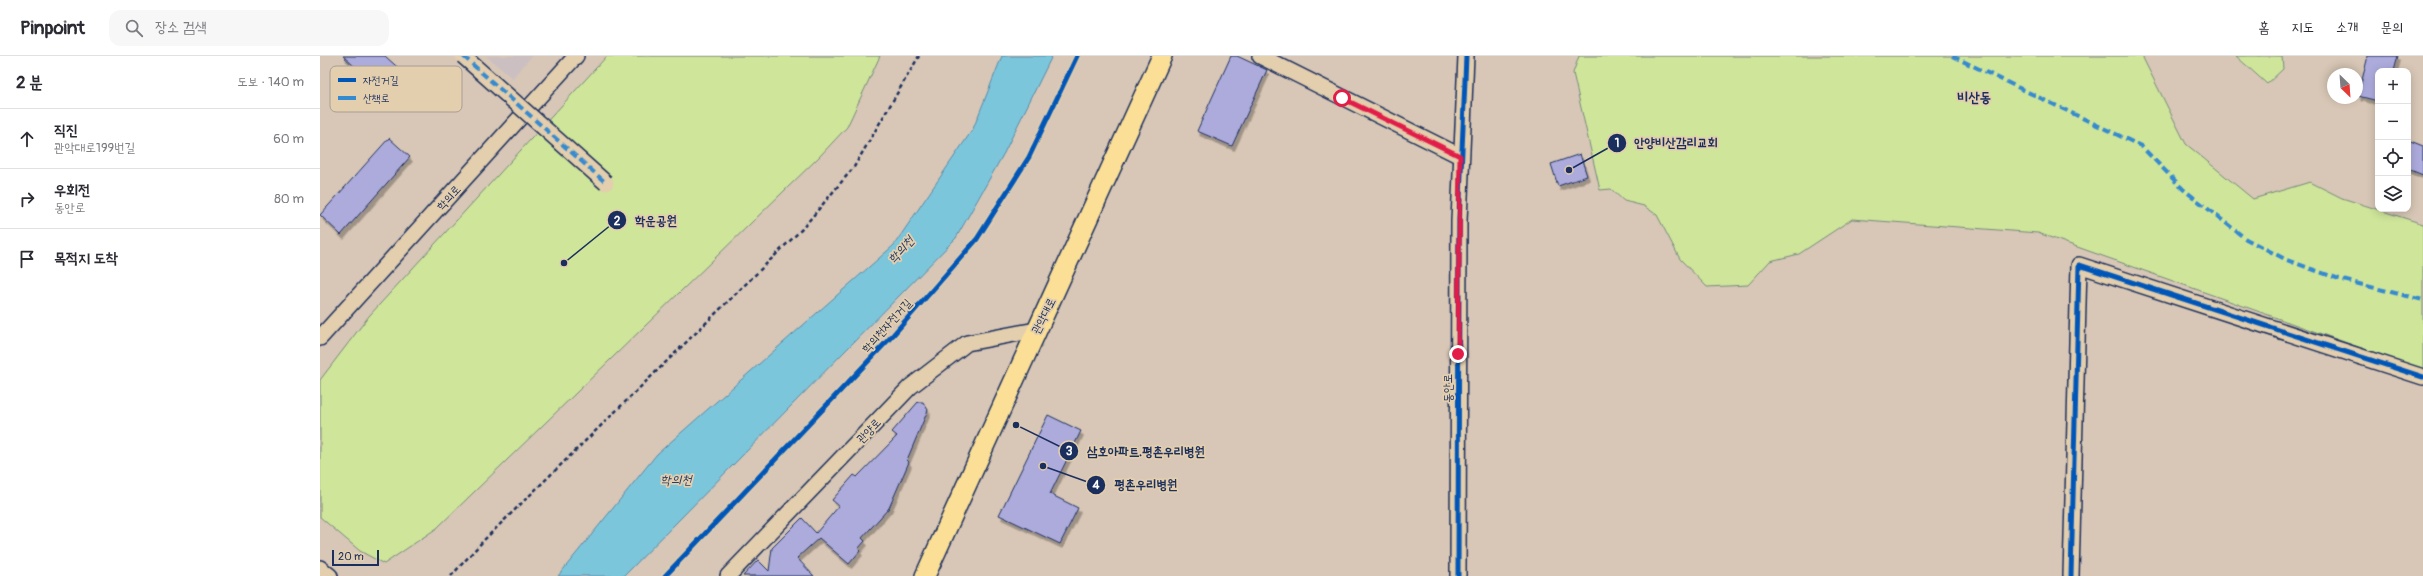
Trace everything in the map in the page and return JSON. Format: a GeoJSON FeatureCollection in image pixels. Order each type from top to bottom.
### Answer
{"type":"FeatureCollection","features":[{"type":"Feature","properties":{"kind":"main road","name":"관악대로"},"geometry":{"type":"LineString","coordinates":[[925,576],[1036,330],[1052,301],[1162,56]]}},
{"type":"Feature","properties":{"kind":"street"},"geometry":{"type":"LineString","coordinates":[[463,56],[606,183]]}},
{"type":"Feature","properties":{"kind":"street","name":"학의로"},"geometry":{"type":"LineString","coordinates":[[320,338],[576,56]]}},
{"type":"Feature","properties":{"kind":"street"},"geometry":{"type":"LineString","coordinates":[[1260,56],[1460,156]]}},
{"type":"Feature","properties":{"kind":"street","name":"동안로"},"geometry":{"type":"LineString","coordinates":[[1458,576],[1460,156],[1466,56]]}},
{"type":"Feature","properties":{"kind":"street"},"geometry":{"type":"LineString","coordinates":[[2071,576],[2079,265],[2423,377]]}},
{"type":"Feature","properties":{"kind":"street","name":"관양로"},"geometry":{"type":"LineString","coordinates":[[728,576],[910,387],[968,343],[1036,330]]}},
{"type":"Feature","properties":{"kind":"street"},"geometry":{"type":"LineString","coordinates":[[320,568],[330,576]]}},
{"type":"Feature","properties":{"kind":"path"},"geometry":{"type":"LineString","coordinates":[[451,576],[484,540],[802,229],[854,167],[919,56]]}},
{"type":"Feature","properties":{"kind":"shaded area"},"geometry":{"type":"Polygon","coordinates":[[[486,56],[532,56],[512,78],[486,56]]]}},
{"type":"Feature","properties":{"kind":"green space"},"geometry":{"type":"Polygon","coordinates":[[[607,56],[880,56],[847,127],[819,157],[437,528],[384,564],[360,551],[320,517],[320,380],[369,316],[607,56]]]}},
{"type":"Feature","properties":{"kind":"green space"},"geometry":{"type":"Polygon","coordinates":[[[1579,56],[2142,56],[2186,144],[2253,199],[2310,182],[2342,198],[2375,209],[2375,212],[2386,212],[2423,224],[2423,370],[2038,233],[1852,219],[1799,254],[1770,261],[1748,285],[1707,287],[1680,259],[1657,215],[1644,206],[1624,201],[1611,189],[1600,190],[1573,73],[1579,56]]]}},
{"type":"Feature","properties":{"kind":"green space"},"geometry":{"type":"Polygon","coordinates":[[[2236,56],[2282,56],[2283,69],[2267,84],[2236,56]]]}},
{"type":"Feature","properties":{"kind":"water","name":"학의천"},"geometry":{"type":"Polygon","coordinates":[[[1002,56],[1052,56],[1004,153],[956,238],[624,576],[558,576],[657,454],[894,245],[973,129],[1002,56]]]}},
{"type":"Feature","properties":{"kind":"building"},"geometry":{"type":"Polygon","coordinates":[[[343,56],[385,56],[396,66],[354,66],[343,56]]]}},
{"type":"Feature","properties":{"kind":"building"},"geometry":{"type":"Polygon","coordinates":[[[1231,56],[1237,56],[1267,70],[1232,146],[1197,131],[1231,56]]]}},
{"type":"Feature","properties":{"kind":"building"},"geometry":{"type":"Polygon","coordinates":[[[2368,56],[2398,56],[2395,68],[2375,68],[2375,100],[2363,97],[2363,76],[2368,56]]]}},
{"type":"Feature","properties":{"kind":"building"},"geometry":{"type":"Polygon","coordinates":[[[389,138],[410,157],[341,235],[320,215],[389,138]]]}},
{"type":"Feature","properties":{"kind":"building"},"geometry":{"type":"Polygon","coordinates":[[[2411,141],[2423,146],[2423,175],[2411,170],[2411,141]]]}},
{"type":"Feature","properties":{"kind":"building"},"geometry":{"type":"Polygon","coordinates":[[[1580,154],[1587,176],[1558,186],[1551,164],[1580,154]]]}},
{"type":"Feature","properties":{"kind":"building"},"geometry":{"type":"Polygon","coordinates":[[[918,402],[923,402],[928,410],[907,460],[909,462],[889,508],[862,538],[865,541],[858,549],[860,551],[849,564],[819,538],[797,558],[814,576],[743,576],[758,560],[769,571],[772,548],[802,518],[816,533],[839,506],[832,500],[854,475],[857,477],[897,436],[892,432],[918,402]]]}},
{"type":"Feature","properties":{"kind":"building"},"geometry":{"type":"Polygon","coordinates":[[[1048,415],[1081,431],[1050,494],[1078,508],[1060,544],[999,515],[1048,415]]]}},
{"type":"Feature","properties":{"kind":"marked path"},"geometry":{"type":"LineString","coordinates":[[463,56],[606,183]]}},
{"type":"Feature","properties":{"kind":"marked path"},"geometry":{"type":"LineString","coordinates":[[1952,56],[2141,146],[2183,189],[2246,239],[2287,260],[2339,279],[2423,300]]}},
{"type":"Feature","properties":{"kind":"cycle path","name":"학의천자전거길"},"geometry":{"type":"LineString","coordinates":[[665,576],[893,335],[977,239],[1029,157],[1077,56]]}},
{"type":"Feature","properties":{"kind":"cycle path"},"geometry":{"type":"LineString","coordinates":[[1458,576],[1459,221],[1466,56]]}},
{"type":"Feature","properties":{"kind":"cycle path"},"geometry":{"type":"LineString","coordinates":[[2071,576],[2079,265],[2423,377]]}},
{"type":"Feature","properties":{"kind":"place","name":"안양비산감리교회"},"geometry":{"type":"Point","coordinates":[1569,170]}},
{"type":"Feature","properties":{"kind":"place","name":"학운공원"},"geometry":{"type":"Point","coordinates":[564,263]}},
{"type":"Feature","properties":{"kind":"place","name":"삼호아파트.평촌우리병원"},"geometry":{"type":"Point","coordinates":[1016,425]}},
{"type":"Feature","properties":{"kind":"place","name":"평촌우리병원"},"geometry":{"type":"Point","coordinates":[1043,466]}},
{"type":"Feature","properties":{"kind":"district","name":"비산동"},"geometry":{"type":"Point","coordinates":[1974,97]}},
{"type":"Feature","properties":{"kind":"route"},"geometry":{"type":"LineString","coordinates":[[1342,98],[1460,156],[1458,221],[1458,354]]}}]}
